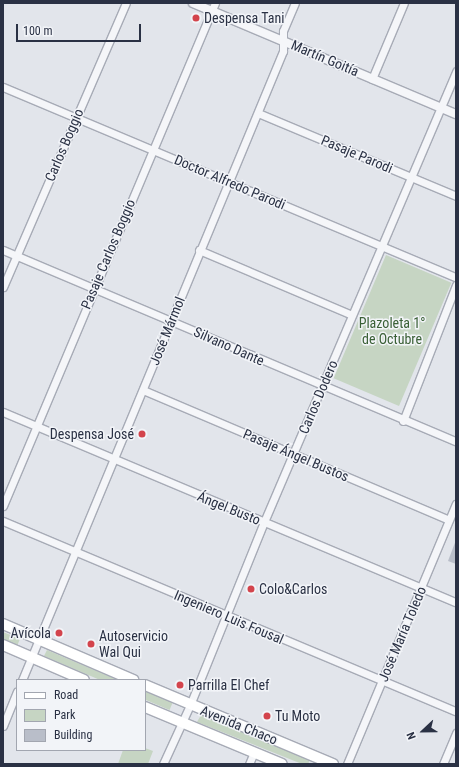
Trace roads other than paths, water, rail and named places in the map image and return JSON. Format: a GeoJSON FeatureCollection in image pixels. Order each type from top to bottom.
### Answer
{"type":"FeatureCollection","features":[{"type":"Feature","properties":{"kind":"main road"},"geometry":{"type":"LineString","coordinates":[[3,624],[131,679]]}},
{"type":"Feature","properties":{"kind":"main road"},"geometry":{"type":"LineString","coordinates":[[3,645],[82,679]]}},
{"type":"Feature","properties":{"kind":"main road","name":"Avenida Chaco"},"geometry":{"type":"LineString","coordinates":[[146,685],[333,764]]}},
{"type":"Feature","properties":{"kind":"main road","name":"Avenida Chaco"},"geometry":{"type":"LineString","coordinates":[[146,707],[282,764]]}},
{"type":"Feature","properties":{"kind":"street","name":"Carlos Boggio"},"geometry":{"type":"LineString","coordinates":[[3,287],[126,3]]}},
{"type":"Feature","properties":{"kind":"street","name":"Martín Goitía"},"geometry":{"type":"LineString","coordinates":[[193,3],[213,7],[283,40],[456,114]]}},
{"type":"Feature","properties":{"kind":"street","name":"José Mármol"},"geometry":{"type":"LineString","coordinates":[[22,679],[114,461],[199,250],[283,51],[283,32],[295,3]]}},
{"type":"Feature","properties":{"kind":"street"},"geometry":{"type":"LineString","coordinates":[[372,79],[404,3]]}},
{"type":"Feature","properties":{"kind":"street","name":"Pasaje Carlos Boggio"},"geometry":{"type":"LineString","coordinates":[[3,506],[213,7]]}},
{"type":"Feature","properties":{"kind":"street","name":"Carlos Dodero"},"geometry":{"type":"LineString","coordinates":[[163,764],[190,705],[264,522],[294,455],[456,71]]}},
{"type":"Feature","properties":{"kind":"street","name":"Doctor Alfredo Parodi"},"geometry":{"type":"LineString","coordinates":[[3,87],[77,116],[456,277]]}},
{"type":"Feature","properties":{"kind":"street","name":"Pasaje Parodi"},"geometry":{"type":"LineString","coordinates":[[258,113],[456,196]]}},
{"type":"Feature","properties":{"kind":"street","name":"Silvano Dante"},"geometry":{"type":"LineString","coordinates":[[3,250],[171,320],[403,421],[456,441]]}},
{"type":"Feature","properties":{"kind":"street"},"geometry":{"type":"LineString","coordinates":[[199,250],[352,315]]}},
{"type":"Feature","properties":{"kind":"street"},"geometry":{"type":"LineString","coordinates":[[403,421],[456,285]]}},
{"type":"Feature","properties":{"kind":"street","name":"Pasaje Ángel Bustos"},"geometry":{"type":"LineString","coordinates":[[143,390],[449,520]]}},
{"type":"Feature","properties":{"kind":"street","name":"Ángel Busto"},"geometry":{"type":"LineString","coordinates":[[3,412],[114,461],[456,602]]}},
{"type":"Feature","properties":{"kind":"street","name":"José María Toledo"},"geometry":{"type":"LineString","coordinates":[[347,764],[456,504]]}},
{"type":"Feature","properties":{"kind":"street","name":"Ingeniero Luis Fousal"},"geometry":{"type":"LineString","coordinates":[[3,521],[75,553],[456,711]]}},
{"type":"Feature","properties":{"kind":"street"},"geometry":{"type":"LineString","coordinates":[[3,726],[16,694]]}},
{"type":"Feature","properties":{"kind":"street"},"geometry":{"type":"LineString","coordinates":[[443,764],[456,733]]}},
{"type":"Feature","properties":{"kind":"street"},"geometry":{"type":"LineString","coordinates":[[249,764],[254,752]]}},
{"type":"Feature","properties":{"kind":"place","name":"Despensa Tani"},"geometry":{"type":"Point","coordinates":[196,18]}},
{"type":"Feature","properties":{"kind":"place","name":"Despensa José"},"geometry":{"type":"Point","coordinates":[142,434]}},
{"type":"Feature","properties":{"kind":"place","name":"Colo&Carlos"},"geometry":{"type":"Point","coordinates":[251,589]}},
{"type":"Feature","properties":{"kind":"place","name":"Avícola"},"geometry":{"type":"Point","coordinates":[59,633]}},
{"type":"Feature","properties":{"kind":"place","name":"Autoservicio Wal Qui"},"geometry":{"type":"Point","coordinates":[91,644]}},
{"type":"Feature","properties":{"kind":"place","name":"Parrilla El Chef"},"geometry":{"type":"Point","coordinates":[180,685]}},
{"type":"Feature","properties":{"kind":"place","name":"Tu Moto"},"geometry":{"type":"Point","coordinates":[267,716]}},
{"type":"Feature","properties":{"kind":"park label","name":"Plazoleta 1° de Octubre"},"geometry":{"type":"Point","coordinates":[392,332]}}]}
